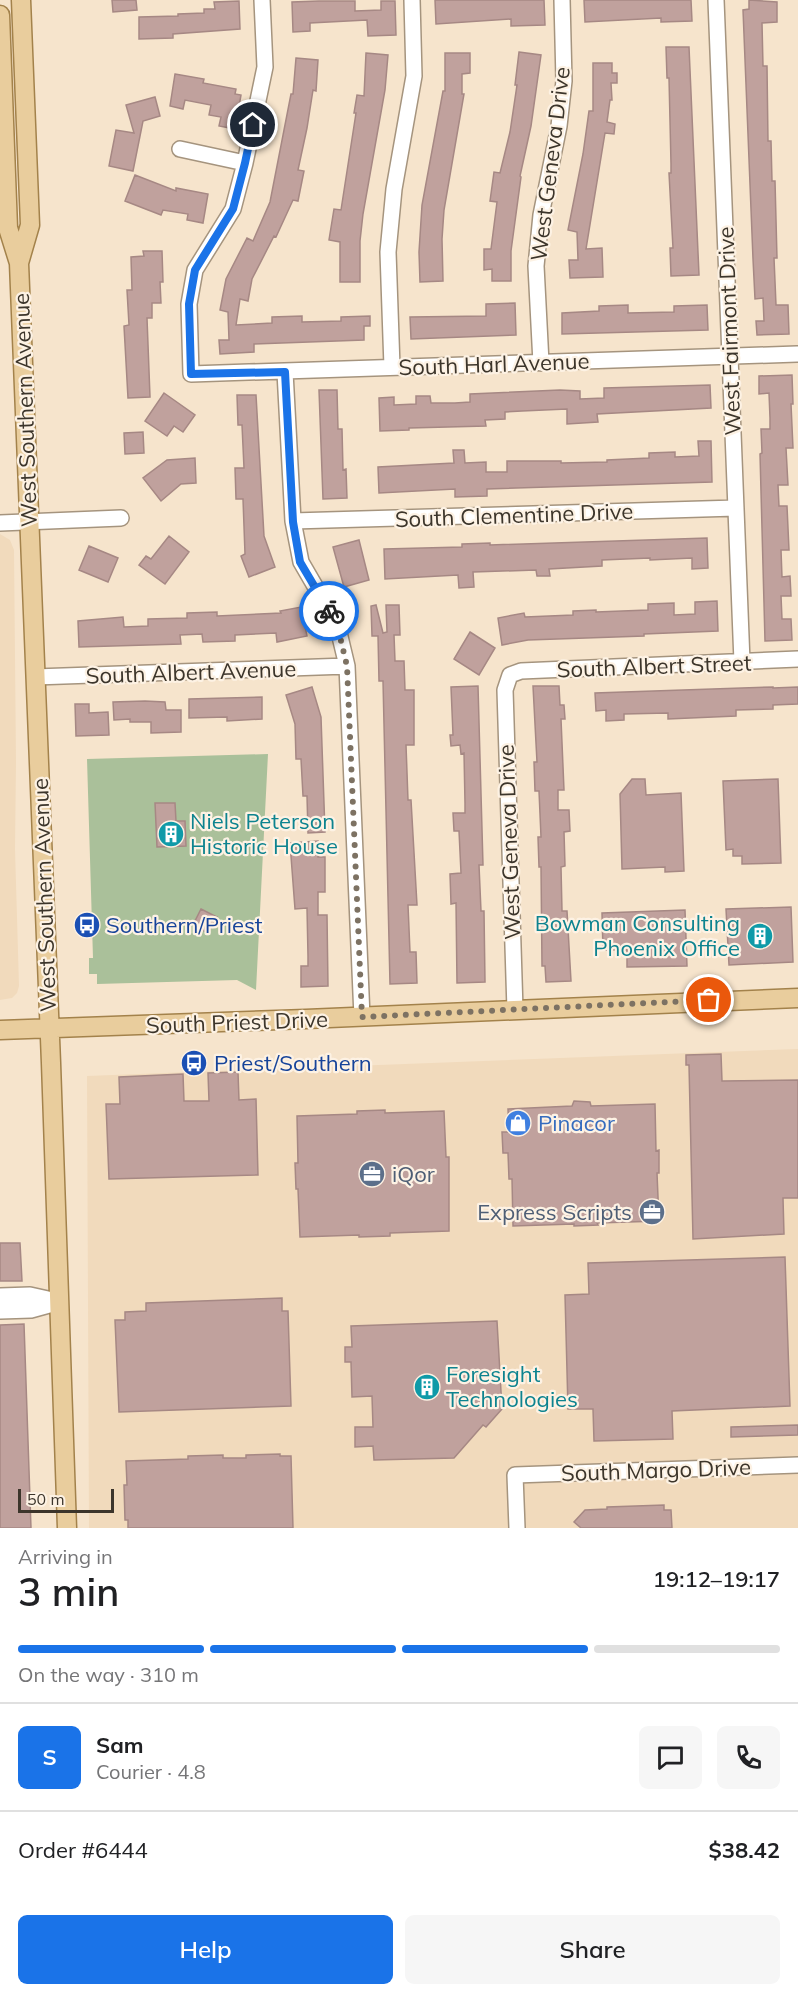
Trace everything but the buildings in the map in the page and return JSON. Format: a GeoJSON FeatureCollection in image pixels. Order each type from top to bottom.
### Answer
{"type":"FeatureCollection","features":[{"type":"Feature","properties":{"kind":"main road","name":"West Southern Avenue"},"geometry":{"type":"LineString","coordinates":[[19,263],[30,225],[21,0]]}},
{"type":"Feature","properties":{"kind":"main road","name":"West Southern Avenue"},"geometry":{"type":"LineString","coordinates":[[0,15],[8,228],[19,263],[67,1528]]}},
{"type":"Feature","properties":{"kind":"main road","name":"South Priest Drive"},"geometry":{"type":"LineString","coordinates":[[0,1030],[798,998]]}},
{"type":"Feature","properties":{"kind":"street"},"geometry":{"type":"LineString","coordinates":[[180,148],[245,163],[265,67],[262,0]]}},
{"type":"Feature","properties":{"kind":"street"},"geometry":{"type":"LineString","coordinates":[[392,367],[388,252],[394,189],[414,76],[412,0]]}},
{"type":"Feature","properties":{"kind":"street","name":"West Geneva Drive"},"geometry":{"type":"LineString","coordinates":[[541,363],[536,266],[540,215],[559,126],[562,92],[562,0]]}},
{"type":"Feature","properties":{"kind":"street","name":"West Fairmont Drive"},"geometry":{"type":"LineString","coordinates":[[716,0],[742,662]]}},
{"type":"Feature","properties":{"kind":"street","name":"South Harl Avenue"},"geometry":{"type":"LineString","coordinates":[[245,163],[233,209],[195,270],[189,304],[191,374],[797,354]]}},
{"type":"Feature","properties":{"kind":"street"},"geometry":{"type":"LineString","coordinates":[[285,372],[293,522],[300,562],[337,624],[347,666],[362,1017]]}},
{"type":"Feature","properties":{"kind":"street","name":"South Clementine Drive"},"geometry":{"type":"LineString","coordinates":[[293,522],[736,508]]}},
{"type":"Feature","properties":{"kind":"street"},"geometry":{"type":"LineString","coordinates":[[0,523],[121,518]]}},
{"type":"Feature","properties":{"kind":"street","name":"South Albert Street"},"geometry":{"type":"LineString","coordinates":[[510,675],[521,671],[798,659]]}},
{"type":"Feature","properties":{"kind":"street","name":"South Albert Avenue"},"geometry":{"type":"LineString","coordinates":[[35,677],[347,666]]}},
{"type":"Feature","properties":{"kind":"street","name":"West Geneva Drive"},"geometry":{"type":"LineString","coordinates":[[510,675],[505,690],[515,1010]]}},
{"type":"Feature","properties":{"kind":"street"},"geometry":{"type":"LineString","coordinates":[[0,1296],[30,1295],[60,1302]]}},
{"type":"Feature","properties":{"kind":"street"},"geometry":{"type":"LineString","coordinates":[[0,1311],[31,1310],[60,1302]]}},
{"type":"Feature","properties":{"kind":"street","name":"South Margo Drive"},"geometry":{"type":"LineString","coordinates":[[517,1528],[515,1475],[798,1465]]}},
{"type":"Feature","properties":{"kind":"shaded area"},"geometry":{"type":"Polygon","coordinates":[[[0,534],[10,540],[14,550],[15,849],[19,986],[12,998],[0,1000],[0,534]]]}},
{"type":"Feature","properties":{"kind":"shaded area"},"geometry":{"type":"Polygon","coordinates":[[[798,1049],[798,1528],[89,1528],[87,1076],[798,1049]]]}},
{"type":"Feature","properties":{"kind":"green space"},"geometry":{"type":"Polygon","coordinates":[[[268,754],[256,990],[237,980],[97,984],[97,974],[89,974],[89,958],[93,958],[87,759],[268,754]]]}},
{"type":"Feature","properties":{"kind":"way so far"},"geometry":{"type":"LineString","coordinates":[[329,611],[337,624],[347,666],[362,1017],[709,1000]]}},
{"type":"Feature","properties":{"kind":"place","name":"Niels Peterson Historic House"},"geometry":{"type":"Point","coordinates":[171,834]}},
{"type":"Feature","properties":{"kind":"place","name":"Southern/Priest"},"geometry":{"type":"Point","coordinates":[87,925]}},
{"type":"Feature","properties":{"kind":"place","name":"Bowman Consulting Phoenix Office"},"geometry":{"type":"Point","coordinates":[760,936]}},
{"type":"Feature","properties":{"kind":"place","name":"Priest/Southern"},"geometry":{"type":"Point","coordinates":[194,1063]}},
{"type":"Feature","properties":{"kind":"place","name":"Pinacor"},"geometry":{"type":"Point","coordinates":[518,1123]}},
{"type":"Feature","properties":{"kind":"place","name":"iQor"},"geometry":{"type":"Point","coordinates":[372,1174]}},
{"type":"Feature","properties":{"kind":"place","name":"Express Scripts"},"geometry":{"type":"Point","coordinates":[652,1212]}},
{"type":"Feature","properties":{"kind":"place","name":"Foresight Technologies"},"geometry":{"type":"Point","coordinates":[427,1387]}},
{"type":"Feature","properties":{"kind":"route"},"geometry":{"type":"LineString","coordinates":[[253,125],[233,209],[195,270],[189,304],[191,374],[285,372],[293,522],[300,562],[329,611]]}}]}
